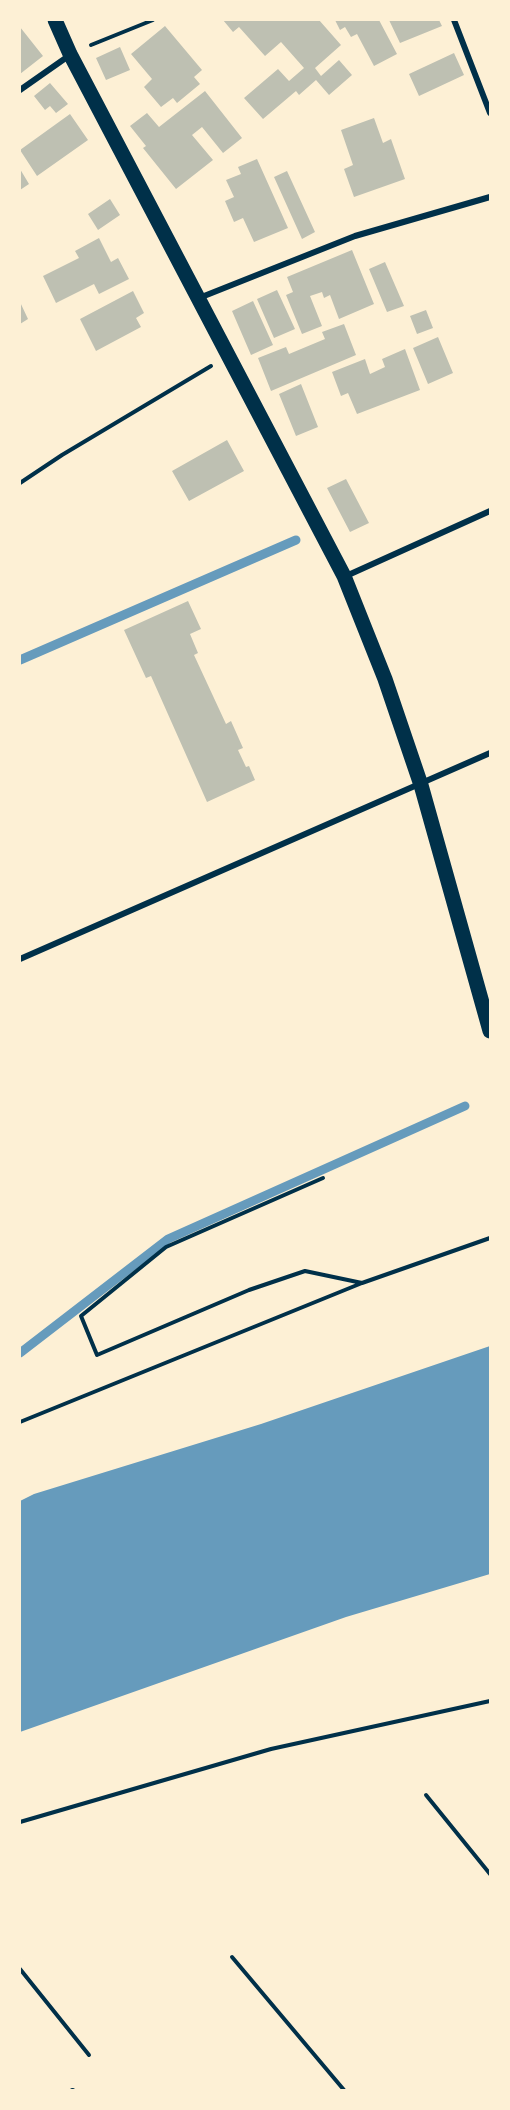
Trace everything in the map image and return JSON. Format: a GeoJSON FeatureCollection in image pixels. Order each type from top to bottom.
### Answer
{"type":"FeatureCollection","features":[{"type":"Feature","properties":{"kind":"main road"},"geometry":{"type":"LineString","coordinates":[[55,20],[70,54],[344,576],[385,679],[421,785],[490,1031]]}},
{"type":"Feature","properties":{"kind":"street"},"geometry":{"type":"LineString","coordinates":[[454,20],[490,112]]}},
{"type":"Feature","properties":{"kind":"street"},"geometry":{"type":"LineString","coordinates":[[20,90],[70,54]]}},
{"type":"Feature","properties":{"kind":"street"},"geometry":{"type":"LineString","coordinates":[[199,298],[355,236],[490,197]]}},
{"type":"Feature","properties":{"kind":"street"},"geometry":{"type":"LineString","coordinates":[[344,576],[490,511]]}},
{"type":"Feature","properties":{"kind":"street"},"geometry":{"type":"LineString","coordinates":[[20,959],[490,753]]}},
{"type":"Feature","properties":{"kind":"path"},"geometry":{"type":"LineString","coordinates":[[87,46],[153,20]]}},
{"type":"Feature","properties":{"kind":"path"},"geometry":{"type":"LineString","coordinates":[[20,483],[62,455],[230,356]]}},
{"type":"Feature","properties":{"kind":"path"},"geometry":{"type":"LineString","coordinates":[[323,1178],[166,1247],[81,1316],[97,1355],[249,1290],[305,1271],[362,1283]]}},
{"type":"Feature","properties":{"kind":"path"},"geometry":{"type":"LineString","coordinates":[[20,1422],[362,1283],[490,1238]]}},
{"type":"Feature","properties":{"kind":"path"},"geometry":{"type":"LineString","coordinates":[[20,1822],[271,1749],[490,1701]]}},
{"type":"Feature","properties":{"kind":"path"},"geometry":{"type":"LineString","coordinates":[[426,1795],[490,1874]]}},
{"type":"Feature","properties":{"kind":"path"},"geometry":{"type":"LineString","coordinates":[[232,1957],[344,2091]]}},
{"type":"Feature","properties":{"kind":"path"},"geometry":{"type":"LineString","coordinates":[[20,1969],[89,2055]]}},
{"type":"Feature","properties":{"kind":"water"},"geometry":{"type":"Polygon","coordinates":[[[490,1346],[490,1574],[346,1617],[20,1732],[20,1501],[34,1494],[261,1424],[490,1346]]]}},
{"type":"Feature","properties":{"kind":"building"},"geometry":{"type":"Polygon","coordinates":[[[223,20],[319,20],[341,45],[315,68],[321,76],[339,60],[352,75],[329,95],[316,80],[299,95],[296,91],[263,119],[244,98],[278,69],[289,81],[304,68],[281,42],[265,56],[239,27],[233,32],[223,20]]]}},
{"type":"Feature","properties":{"kind":"building"},"geometry":{"type":"Polygon","coordinates":[[[335,20],[379,20],[397,54],[374,66],[357,34],[351,37],[345,27],[340,30],[335,20]]]}},
{"type":"Feature","properties":{"kind":"building"},"geometry":{"type":"Polygon","coordinates":[[[389,20],[439,20],[442,26],[400,43],[389,20]]]}},
{"type":"Feature","properties":{"kind":"building"},"geometry":{"type":"Polygon","coordinates":[[[165,26],[202,70],[194,77],[200,84],[177,103],[173,98],[161,107],[144,87],[152,79],[131,54],[165,26]]]}},
{"type":"Feature","properties":{"kind":"building"},"geometry":{"type":"Polygon","coordinates":[[[20,27],[43,56],[20,74],[20,27]]]}},
{"type":"Feature","properties":{"kind":"building"},"geometry":{"type":"Polygon","coordinates":[[[120,47],[130,70],[106,80],[96,58],[120,47]]]}},
{"type":"Feature","properties":{"kind":"building"},"geometry":{"type":"Polygon","coordinates":[[[454,53],[464,75],[419,96],[409,74],[454,53]]]}},
{"type":"Feature","properties":{"kind":"building"},"geometry":{"type":"Polygon","coordinates":[[[50,83],[68,104],[56,113],[50,106],[45,110],[34,96],[50,83]]]}},
{"type":"Feature","properties":{"kind":"building"},"geometry":{"type":"Polygon","coordinates":[[[205,91],[242,138],[223,153],[202,127],[192,135],[213,160],[176,189],[143,148],[146,146],[130,126],[147,113],[159,127],[205,91]]]}},
{"type":"Feature","properties":{"kind":"building"},"geometry":{"type":"Polygon","coordinates":[[[70,114],[88,140],[37,176],[20,150],[70,114]]]}},
{"type":"Feature","properties":{"kind":"building"},"geometry":{"type":"Polygon","coordinates":[[[374,118],[383,143],[391,139],[405,179],[354,197],[344,169],[353,165],[341,130],[374,118]]]}},
{"type":"Feature","properties":{"kind":"building"},"geometry":{"type":"Polygon","coordinates":[[[257,159],[288,228],[254,242],[243,218],[234,222],[225,201],[234,197],[226,180],[241,174],[238,167],[257,159]]]}},
{"type":"Feature","properties":{"kind":"building"},"geometry":{"type":"Polygon","coordinates":[[[20,169],[29,184],[20,190],[20,169]]]}},
{"type":"Feature","properties":{"kind":"building"},"geometry":{"type":"Polygon","coordinates":[[[287,171],[315,232],[302,239],[274,177],[287,171]]]}},
{"type":"Feature","properties":{"kind":"building"},"geometry":{"type":"Polygon","coordinates":[[[110,199],[120,215],[98,230],[88,214],[110,199]]]}},
{"type":"Feature","properties":{"kind":"building"},"geometry":{"type":"Polygon","coordinates":[[[99,238],[111,262],[118,258],[129,279],[99,294],[94,284],[56,303],[43,276],[79,258],[75,251],[99,238]]]}},
{"type":"Feature","properties":{"kind":"building"},"geometry":{"type":"Polygon","coordinates":[[[352,250],[374,304],[339,319],[330,295],[324,298],[322,292],[310,296],[322,326],[302,334],[286,295],[293,292],[287,277],[352,250]]]}},
{"type":"Feature","properties":{"kind":"building"},"geometry":{"type":"Polygon","coordinates":[[[385,262],[404,306],[387,312],[369,269],[385,262]]]}},
{"type":"Feature","properties":{"kind":"building"},"geometry":{"type":"Polygon","coordinates":[[[277,290],[295,329],[274,338],[257,299],[277,290]]]}},
{"type":"Feature","properties":{"kind":"building"},"geometry":{"type":"Polygon","coordinates":[[[133,291],[144,313],[136,318],[141,327],[96,351],[80,319],[133,291]]]}},
{"type":"Feature","properties":{"kind":"building"},"geometry":{"type":"Polygon","coordinates":[[[253,301],[273,345],[251,355],[232,311],[253,301]]]}},
{"type":"Feature","properties":{"kind":"building"},"geometry":{"type":"Polygon","coordinates":[[[20,302],[28,319],[20,324],[20,302]]]}},
{"type":"Feature","properties":{"kind":"building"},"geometry":{"type":"Polygon","coordinates":[[[426,310],[433,328],[417,334],[410,316],[426,310]]]}},
{"type":"Feature","properties":{"kind":"building"},"geometry":{"type":"Polygon","coordinates":[[[344,324],[356,355],[271,391],[258,358],[286,347],[289,354],[325,339],[322,332],[344,324]]]}},
{"type":"Feature","properties":{"kind":"building"},"geometry":{"type":"Polygon","coordinates":[[[438,337],[453,373],[428,384],[413,348],[438,337]]]}},
{"type":"Feature","properties":{"kind":"building"},"geometry":{"type":"Polygon","coordinates":[[[405,349],[420,390],[357,414],[348,393],[341,396],[332,372],[365,359],[370,374],[385,367],[382,359],[405,349]]]}},
{"type":"Feature","properties":{"kind":"building"},"geometry":{"type":"Polygon","coordinates":[[[301,384],[318,427],[296,436],[279,394],[301,384]]]}},
{"type":"Feature","properties":{"kind":"building"},"geometry":{"type":"Polygon","coordinates":[[[227,440],[244,471],[189,501],[172,471],[227,440]]]}},
{"type":"Feature","properties":{"kind":"building"},"geometry":{"type":"Polygon","coordinates":[[[346,479],[369,523],[350,532],[327,488],[346,479]]]}},
{"type":"Feature","properties":{"kind":"building"},"geometry":{"type":"Polygon","coordinates":[[[188,601],[201,629],[190,634],[198,653],[194,655],[226,724],[231,721],[243,748],[238,750],[255,780],[207,802],[151,676],[146,678],[124,630],[188,601]]]}},
{"type":"Feature","properties":{"kind":"waterway"},"geometry":{"type":"LineString","coordinates":[[20,660],[296,540]]}},
{"type":"Feature","properties":{"kind":"waterway"},"geometry":{"type":"LineString","coordinates":[[20,1353],[168,1239],[465,1106]]}}]}
